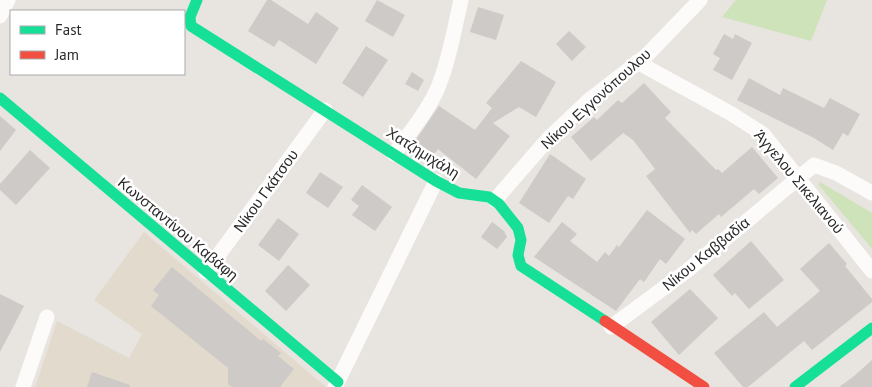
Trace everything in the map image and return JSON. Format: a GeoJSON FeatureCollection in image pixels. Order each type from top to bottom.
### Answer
{"type":"FeatureCollection","features":[{"type":"Feature","properties":{"kind":"street"},"geometry":{"type":"LineString","coordinates":[[0,16],[8,0]]}},
{"type":"Feature","properties":{"kind":"street","name":"Χατζημιχάλη"},"geometry":{"type":"LineString","coordinates":[[196,0],[190,17],[191,26],[436,181],[459,193],[489,197],[496,200]]}},
{"type":"Feature","properties":{"kind":"street"},"geometry":{"type":"LineString","coordinates":[[394,154],[414,128],[436,90],[449,55],[461,0]]}},
{"type":"Feature","properties":{"kind":"street","name":"Νίκου Εγγονόπουλου"},"geometry":{"type":"LineString","coordinates":[[496,200],[548,139],[588,101],[638,62],[700,0]]}},
{"type":"Feature","properties":{"kind":"street","name":"Άγγελου Σικελιανού"},"geometry":{"type":"LineString","coordinates":[[638,62],[759,131],[872,271]]}},
{"type":"Feature","properties":{"kind":"street","name":"Κωνσταντίνου Καβάφη"},"geometry":{"type":"LineString","coordinates":[[0,98],[337,384]]}},
{"type":"Feature","properties":{"kind":"street","name":"Νίκου Γκάτσου"},"geometry":{"type":"LineString","coordinates":[[206,272],[326,110]]}},
{"type":"Feature","properties":{"kind":"street","name":"Νίκου Καββαδία"},"geometry":{"type":"LineString","coordinates":[[611,327],[688,270],[814,165],[872,193]]}},
{"type":"Feature","properties":{"kind":"street"},"geometry":{"type":"LineString","coordinates":[[337,384],[436,181]]}},
{"type":"Feature","properties":{"kind":"street"},"geometry":{"type":"LineString","coordinates":[[496,200],[518,228],[521,240],[518,256],[522,266],[611,327],[704,387]]}},
{"type":"Feature","properties":{"kind":"street"},"geometry":{"type":"LineString","coordinates":[[23,387],[47,317]]}},
{"type":"Feature","properties":{"kind":"street"},"geometry":{"type":"LineString","coordinates":[[795,387],[872,328]]}},
{"type":"Feature","properties":{"kind":"shaded area"},"geometry":{"type":"Polygon","coordinates":[[[144,232],[326,387],[35,387],[57,321],[129,358],[142,334],[94,300],[144,232]]]}},
{"type":"Feature","properties":{"kind":"green space"},"geometry":{"type":"Polygon","coordinates":[[[736,0],[827,0],[811,41],[722,17],[736,0]]]}},
{"type":"Feature","properties":{"kind":"green space"},"geometry":{"type":"Polygon","coordinates":[[[820,182],[872,213],[872,249],[818,184],[820,182]]]}},
{"type":"Feature","properties":{"kind":"building"},"geometry":{"type":"Polygon","coordinates":[[[267,0],[271,0],[308,24],[316,12],[339,28],[316,64],[279,40],[274,47],[248,31],[267,0]]]}},
{"type":"Feature","properties":{"kind":"building"},"geometry":{"type":"Polygon","coordinates":[[[377,0],[405,15],[393,37],[365,21],[377,0]]]}},
{"type":"Feature","properties":{"kind":"building"},"geometry":{"type":"Polygon","coordinates":[[[478,7],[504,15],[496,40],[470,32],[478,7]]]}},
{"type":"Feature","properties":{"kind":"building"},"geometry":{"type":"Polygon","coordinates":[[[569,31],[586,47],[572,61],[556,44],[569,31]]]}},
{"type":"Feature","properties":{"kind":"building"},"geometry":{"type":"Polygon","coordinates":[[[724,34],[733,39],[735,34],[752,43],[732,80],[713,70],[720,58],[713,54],[724,34]]]}},
{"type":"Feature","properties":{"kind":"building"},"geometry":{"type":"Polygon","coordinates":[[[366,46],[388,60],[363,97],[342,83],[366,46]]]}},
{"type":"Feature","properties":{"kind":"building"},"geometry":{"type":"Polygon","coordinates":[[[521,61],[556,82],[536,117],[519,107],[493,123],[510,136],[476,179],[438,149],[434,154],[415,141],[439,106],[475,130],[492,108],[486,103],[521,61]]]}},
{"type":"Feature","properties":{"kind":"building"},"geometry":{"type":"Polygon","coordinates":[[[412,72],[424,80],[418,91],[405,84],[412,72]]]}},
{"type":"Feature","properties":{"kind":"building"},"geometry":{"type":"Polygon","coordinates":[[[749,78],[780,95],[783,88],[824,108],[830,98],[860,114],[848,136],[843,133],[833,150],[814,138],[737,100],[749,78]]]}},
{"type":"Feature","properties":{"kind":"building"},"geometry":{"type":"Polygon","coordinates":[[[644,83],[671,112],[665,118],[716,170],[718,169],[722,173],[752,147],[778,178],[759,194],[754,189],[721,217],[719,214],[696,234],[692,230],[690,233],[646,176],[655,169],[633,140],[623,133],[591,161],[571,137],[594,117],[597,120],[618,100],[622,103],[644,83]]]}},
{"type":"Feature","properties":{"kind":"building"},"geometry":{"type":"Polygon","coordinates":[[[0,116],[16,130],[0,151],[0,116]]]}},
{"type":"Feature","properties":{"kind":"building"},"geometry":{"type":"Polygon","coordinates":[[[30,150],[50,168],[16,205],[0,190],[0,184],[30,150]]]}},
{"type":"Feature","properties":{"kind":"building"},"geometry":{"type":"Polygon","coordinates":[[[550,154],[586,179],[573,199],[568,196],[549,223],[519,203],[550,154]]]}},
{"type":"Feature","properties":{"kind":"building"},"geometry":{"type":"Polygon","coordinates":[[[320,172],[343,187],[328,208],[306,193],[320,172]]]}},
{"type":"Feature","properties":{"kind":"building"},"geometry":{"type":"Polygon","coordinates":[[[362,185],[392,207],[375,231],[352,215],[359,206],[351,200],[362,185]]]}},
{"type":"Feature","properties":{"kind":"building"},"geometry":{"type":"Polygon","coordinates":[[[647,210],[685,239],[666,264],[660,259],[644,282],[640,279],[616,311],[534,257],[562,222],[577,234],[570,241],[597,262],[605,252],[609,256],[617,245],[619,247],[647,210]]]}},
{"type":"Feature","properties":{"kind":"building"},"geometry":{"type":"Polygon","coordinates":[[[278,218],[299,234],[279,261],[258,245],[278,218]]]}},
{"type":"Feature","properties":{"kind":"building"},"geometry":{"type":"Polygon","coordinates":[[[492,222],[504,231],[507,237],[497,249],[481,237],[492,222]]]}},
{"type":"Feature","properties":{"kind":"building"},"geometry":{"type":"Polygon","coordinates":[[[751,241],[784,280],[749,309],[735,293],[732,296],[713,275],[751,241]]]}},
{"type":"Feature","properties":{"kind":"building"},"geometry":{"type":"Polygon","coordinates":[[[829,243],[847,264],[845,266],[872,299],[872,302],[812,350],[804,341],[748,387],[743,387],[714,353],[764,312],[777,327],[820,291],[800,269],[829,243]]]}},
{"type":"Feature","properties":{"kind":"building"},"geometry":{"type":"Polygon","coordinates":[[[288,265],[310,285],[286,311],[265,291],[288,265]]]}},
{"type":"Feature","properties":{"kind":"building"},"geometry":{"type":"Polygon","coordinates":[[[172,267],[261,341],[263,339],[281,353],[278,356],[294,369],[280,387],[232,387],[228,384],[228,368],[151,306],[159,295],[153,290],[172,267]]]}},
{"type":"Feature","properties":{"kind":"building"},"geometry":{"type":"Polygon","coordinates":[[[690,289],[718,318],[679,355],[651,322],[690,289]]]}},
{"type":"Feature","properties":{"kind":"building"},"geometry":{"type":"Polygon","coordinates":[[[0,294],[24,306],[0,352],[0,294]]]}},
{"type":"Feature","properties":{"kind":"building"},"geometry":{"type":"Polygon","coordinates":[[[872,360],[872,387],[839,387],[853,377],[872,360]]]}},
{"type":"Feature","properties":{"kind":"building"},"geometry":{"type":"Polygon","coordinates":[[[92,372],[130,385],[130,387],[87,387],[92,372]]]}},
{"type":"Feature","properties":{"kind":"traffic: fast"},"geometry":{"type":"LineString","coordinates":[[197,0],[190,17],[191,26],[436,181],[459,193],[489,197],[499,204],[518,228],[521,240],[518,255],[521,266],[605,321]]}},
{"type":"Feature","properties":{"kind":"traffic: fast"},"geometry":{"type":"LineString","coordinates":[[0,98],[338,382]]}},
{"type":"Feature","properties":{"kind":"traffic: fast"},"geometry":{"type":"LineString","coordinates":[[795,387],[872,328]]}},
{"type":"Feature","properties":{"kind":"traffic: jam"},"geometry":{"type":"LineString","coordinates":[[605,321],[704,387]]}}]}
